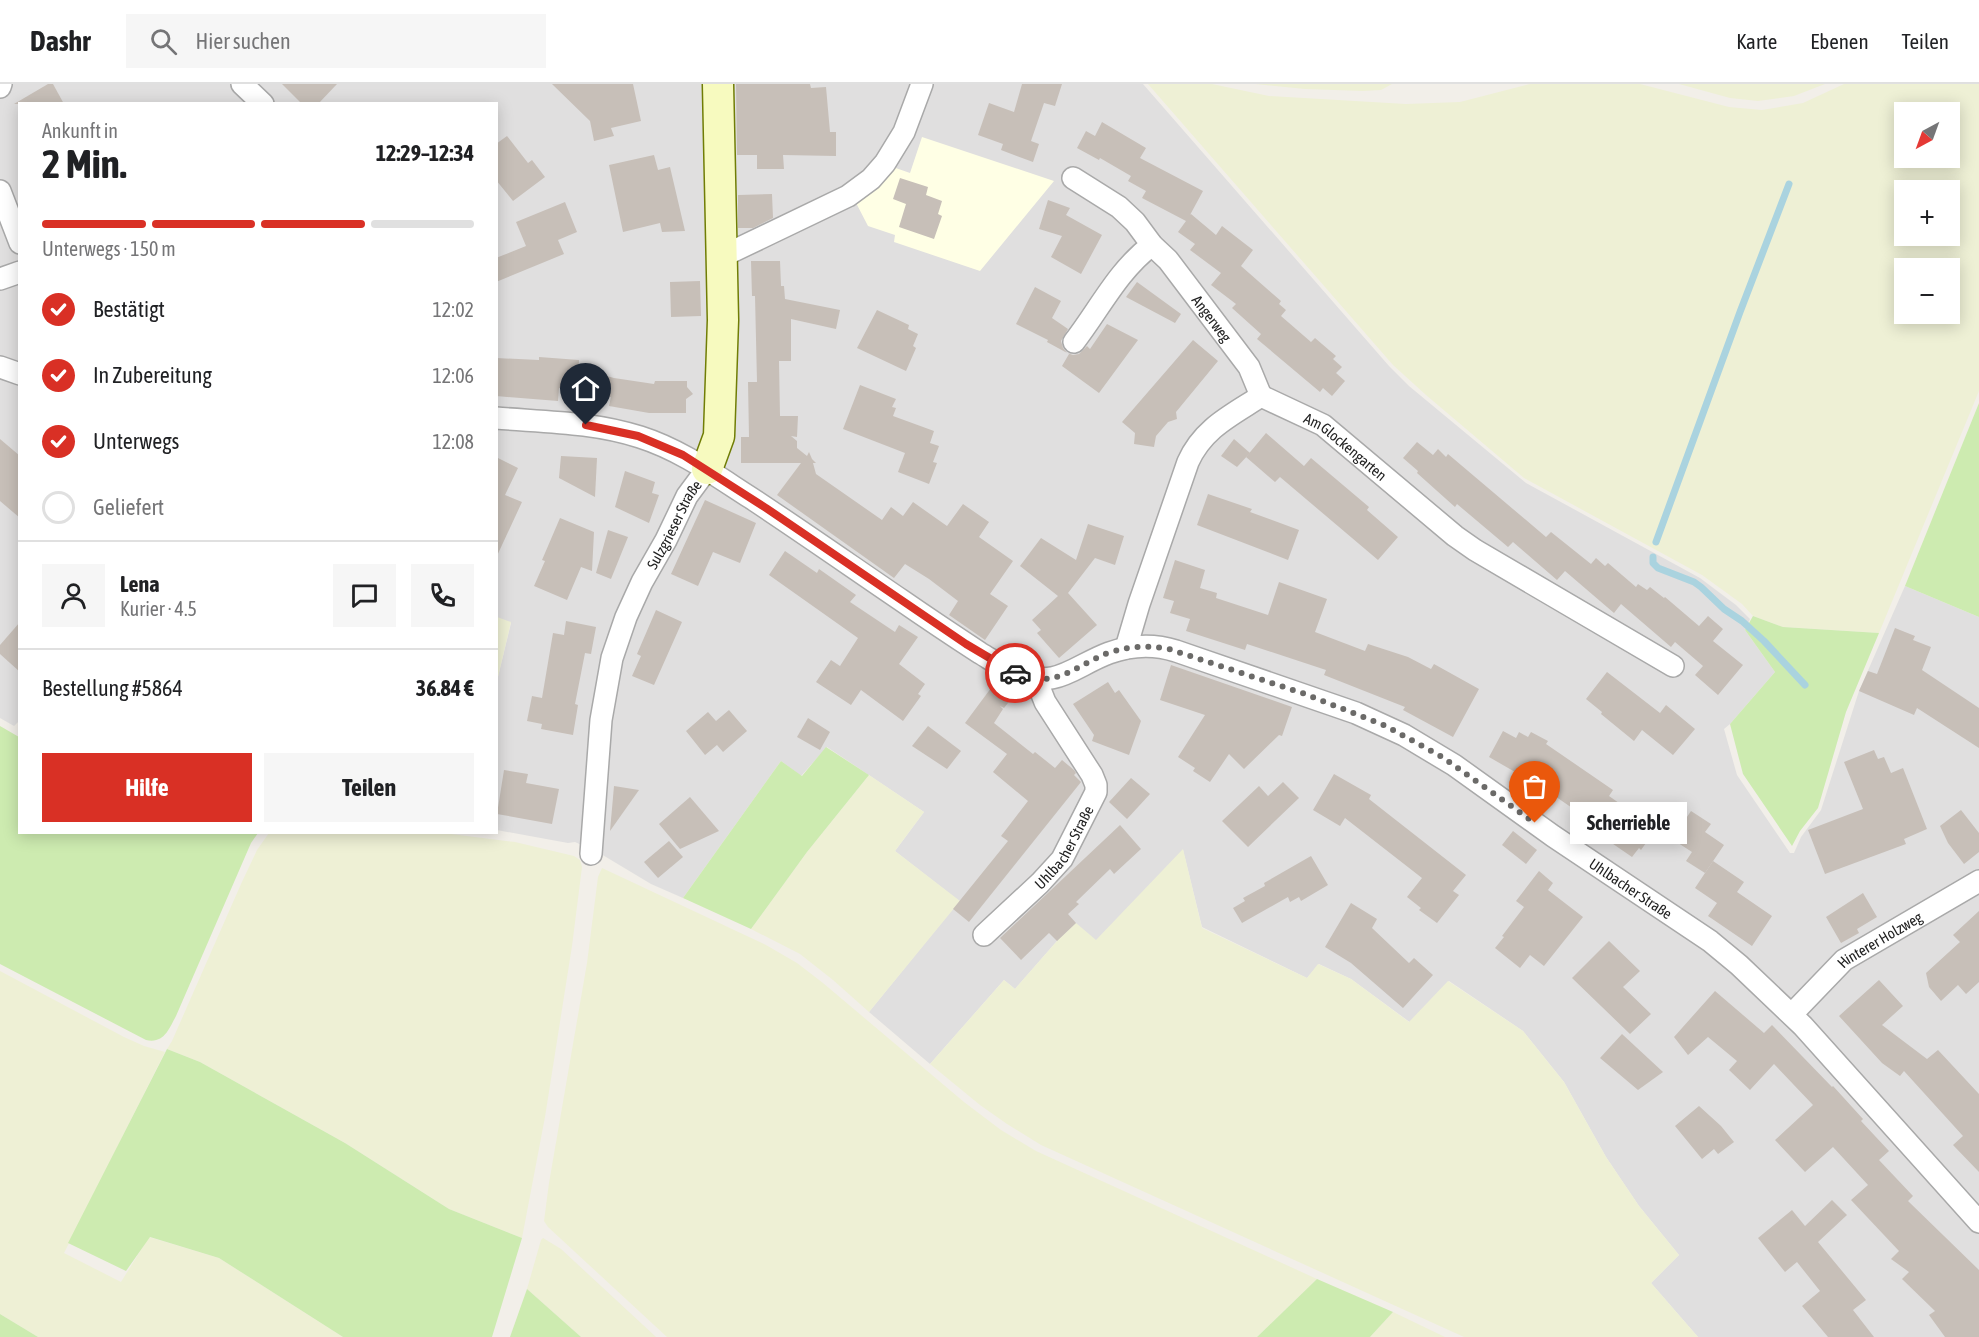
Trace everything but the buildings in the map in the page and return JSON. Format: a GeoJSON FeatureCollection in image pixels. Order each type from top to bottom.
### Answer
{"type":"FeatureCollection","features":[{"type":"Feature","properties":{"kind":"street"},"geometry":{"type":"LineString","coordinates":[[242,84],[261,102]]}},
{"type":"Feature","properties":{"kind":"street","name":"Sulzgrieser Straße"},"geometry":{"type":"LineString","coordinates":[[591,854],[601,720],[612,658],[626,617],[642,582],[687,496],[707,469],[719,436],[723,256],[718,84]]}},
{"type":"Feature","properties":{"kind":"street"},"geometry":{"type":"LineString","coordinates":[[723,256],[814,214],[864,186],[879,172],[897,144],[909,121],[922,84]]}},
{"type":"Feature","properties":{"kind":"street","name":"Angerweg"},"geometry":{"type":"LineString","coordinates":[[1073,178],[1119,207],[1168,260],[1249,366],[1262,396]]}},
{"type":"Feature","properties":{"kind":"street"},"geometry":{"type":"LineString","coordinates":[[0,191],[18,238]]}},
{"type":"Feature","properties":{"kind":"street"},"geometry":{"type":"LineString","coordinates":[[1074,342],[1130,264],[1152,245]]}},
{"type":"Feature","properties":{"kind":"street"},"geometry":{"type":"LineString","coordinates":[[0,279],[18,273]]}},
{"type":"Feature","properties":{"kind":"street"},"geometry":{"type":"LineString","coordinates":[[0,367],[18,373]]}},
{"type":"Feature","properties":{"kind":"street"},"geometry":{"type":"LineString","coordinates":[[1126,648],[1144,587],[1194,449],[1213,427],[1262,396]]}},
{"type":"Feature","properties":{"kind":"street","name":"Am Glockengarten"},"geometry":{"type":"LineString","coordinates":[[1262,396],[1323,425],[1455,536],[1475,550],[1672,666]]}},
{"type":"Feature","properties":{"kind":"street","name":"Uhlbacher Straße"},"geometry":{"type":"LineString","coordinates":[[498,418],[612,429],[638,436],[683,455],[1008,670],[1036,679],[1054,678],[1108,653],[1126,648],[1150,646],[1176,651],[1356,713],[1386,726],[1454,765],[1553,836],[1710,941],[1792,1014],[1979,1222]]}},
{"type":"Feature","properties":{"kind":"street","name":"Uhlbacher Straße"},"geometry":{"type":"LineString","coordinates":[[984,935],[1040,883],[1062,859],[1096,792],[1092,775],[1045,702],[1036,679]]}},
{"type":"Feature","properties":{"kind":"street","name":"Hinterer Holzweg"},"geometry":{"type":"LineString","coordinates":[[1792,1014],[1844,960],[1979,881]]}},
{"type":"Feature","properties":{"kind":"shaded area"},"geometry":{"type":"Polygon","coordinates":[[[0,84],[1143,84],[1409,386],[1526,483],[1700,578],[1736,605],[1750,619],[1745,630],[1775,672],[1724,729],[1737,775],[1790,853],[1794,853],[1801,837],[1821,810],[1859,691],[1905,586],[1979,617],[1979,1337],[1698,1337],[1651,1283],[1679,1255],[1639,1206],[1606,1157],[1564,1082],[1523,1031],[1449,981],[1411,1023],[1351,979],[1319,964],[1307,978],[1202,927],[1183,850],[1096,941],[1057,941],[1015,989],[1004,980],[930,1064],[869,1012],[959,901],[895,851],[924,812],[827,747],[801,776],[781,761],[683,898],[651,884],[601,854],[575,842],[568,843],[498,830],[498,677],[511,623],[498,618],[498,102],[18,102],[18,722],[14,726],[0,718],[0,84]]]}},
{"type":"Feature","properties":{"kind":"shaded area"},"geometry":{"type":"Polygon","coordinates":[[[1148,84],[1212,84],[1269,96],[1406,104],[1460,102],[1530,84],[1640,84],[1729,107],[1762,110],[1803,103],[1844,84],[1979,84],[1979,391],[1879,633],[1783,627],[1753,616],[1742,604],[1702,575],[1524,478],[1393,365],[1148,84]]]}},
{"type":"Feature","properties":{"kind":"shaded area"},"geometry":{"type":"Polygon","coordinates":[[[1255,84],[1392,84],[1381,90],[1363,91],[1255,84]]]}},
{"type":"Feature","properties":{"kind":"shaded area"},"geometry":{"type":"Polygon","coordinates":[[[1679,84],[1825,84],[1794,96],[1758,101],[1730,98],[1679,84]]]}},
{"type":"Feature","properties":{"kind":"shaded area"},"geometry":{"type":"Polygon","coordinates":[[[922,137],[1054,181],[980,271],[894,242],[895,235],[868,226],[854,199],[890,166],[910,173],[922,137]]]}},
{"type":"Feature","properties":{"kind":"shaded area"},"geometry":{"type":"Polygon","coordinates":[[[498,618],[511,622],[498,677],[498,618]]]}},
{"type":"Feature","properties":{"kind":"shaded area"},"geometry":{"type":"Polygon","coordinates":[[[869,775],[924,812],[895,851],[960,901],[869,1012],[800,954],[751,929],[807,852],[869,775]]]}},
{"type":"Feature","properties":{"kind":"shaded area"},"geometry":{"type":"Polygon","coordinates":[[[268,834],[451,834],[515,842],[574,856],[580,860],[582,867],[572,946],[545,1117],[522,1238],[449,1209],[345,1143],[200,1062],[167,1049],[257,850],[268,834]]]}},
{"type":"Feature","properties":{"kind":"shaded area"},"geometry":{"type":"Polygon","coordinates":[[[1183,849],[1202,928],[1307,978],[1318,964],[1351,979],[1409,1022],[1448,981],[1523,1031],[1564,1082],[1606,1157],[1639,1206],[1679,1255],[1651,1283],[1698,1337],[1464,1337],[1041,1145],[980,1105],[930,1064],[1004,980],[1015,989],[1076,923],[1096,940],[1183,849]]]}},
{"type":"Feature","properties":{"kind":"shaded area"},"geometry":{"type":"Polygon","coordinates":[[[602,868],[766,945],[797,963],[964,1102],[1001,1130],[1036,1151],[1317,1279],[1257,1337],[667,1337],[544,1221],[587,963],[598,877],[602,868]]]}},
{"type":"Feature","properties":{"kind":"shaded area"},"geometry":{"type":"Polygon","coordinates":[[[0,971],[124,1037],[165,1052],[64,1253],[121,1282],[149,1237],[219,1258],[343,1337],[38,1337],[0,1314],[0,971]]]}},
{"type":"Feature","properties":{"kind":"shaded area"},"geometry":{"type":"Polygon","coordinates":[[[543,1238],[561,1249],[656,1337],[581,1337],[527,1289],[543,1238]]]}},
{"type":"Feature","properties":{"kind":"shaded area"},"geometry":{"type":"Polygon","coordinates":[[[1393,1312],[1445,1337],[1370,1337],[1393,1312]]]}},
{"type":"Feature","properties":{"kind":"green space"},"geometry":{"type":"Polygon","coordinates":[[[1979,403],[1979,617],[1905,586],[1979,403]]]}},
{"type":"Feature","properties":{"kind":"green space"},"geometry":{"type":"Polygon","coordinates":[[[1753,616],[1783,627],[1879,633],[1846,712],[1818,808],[1800,831],[1792,846],[1743,774],[1730,724],[1775,672],[1745,630],[1753,616]]]}},
{"type":"Feature","properties":{"kind":"green space"},"geometry":{"type":"Polygon","coordinates":[[[0,726],[18,736],[18,834],[257,834],[251,843],[176,1016],[162,1038],[146,1040],[0,964],[0,726]]]}},
{"type":"Feature","properties":{"kind":"green space"},"geometry":{"type":"Polygon","coordinates":[[[826,747],[869,775],[807,852],[751,929],[683,898],[781,761],[802,776],[826,747]]]}},
{"type":"Feature","properties":{"kind":"green space"},"geometry":{"type":"Polygon","coordinates":[[[167,1049],[200,1062],[345,1143],[449,1209],[522,1238],[492,1337],[343,1337],[219,1258],[150,1237],[126,1271],[68,1243],[167,1049]]]}},
{"type":"Feature","properties":{"kind":"green space"},"geometry":{"type":"Polygon","coordinates":[[[1317,1279],[1393,1312],[1370,1337],[1257,1337],[1317,1279]]]}},
{"type":"Feature","properties":{"kind":"green space"},"geometry":{"type":"Polygon","coordinates":[[[527,1289],[581,1337],[510,1337],[527,1289]]]}},
{"type":"Feature","properties":{"kind":"green space"},"geometry":{"type":"Polygon","coordinates":[[[0,1314],[38,1337],[0,1337],[0,1314]]]}},
{"type":"Feature","properties":{"kind":"waterway"},"geometry":{"type":"LineString","coordinates":[[1656,542],[1789,184]]}},
{"type":"Feature","properties":{"kind":"waterway"},"geometry":{"type":"LineString","coordinates":[[1653,557],[1653,563],[1658,568],[1694,582],[1724,609],[1742,621],[1805,685]]}},
{"type":"Feature","properties":{"kind":"way so far"},"geometry":{"type":"LineString","coordinates":[[1015,673],[1025,677],[1049,680],[1120,650],[1150,646],[1169,649],[1305,694],[1386,726],[1442,757],[1535,823]]}},
{"type":"Feature","properties":{"kind":"place","name":"Scherrieble"},"geometry":{"type":"Point","coordinates":[1535,823]}},
{"type":"Feature","properties":{"kind":"route"},"geometry":{"type":"LineString","coordinates":[[586,425],[638,436],[683,455],[766,508],[966,644],[1015,673]]}}]}
